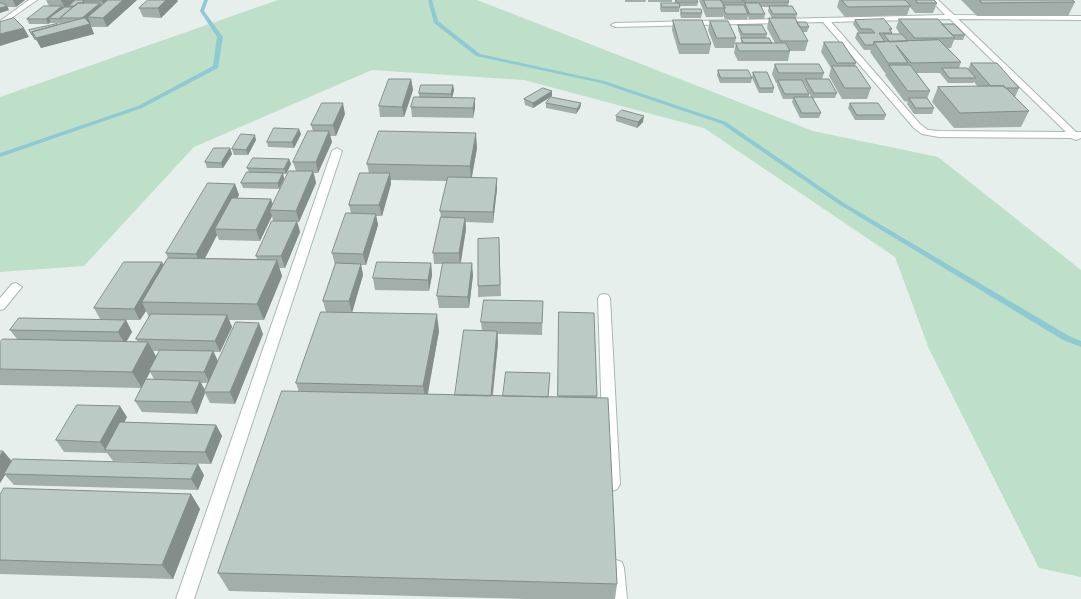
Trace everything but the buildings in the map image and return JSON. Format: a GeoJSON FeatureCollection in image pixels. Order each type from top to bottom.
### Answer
{"type":"FeatureCollection","features":[{"type":"Feature","properties":{"kind":"street"},"geometry":{"type":"LineString","coordinates":[[0,24],[34,0]]}},
{"type":"Feature","properties":{"kind":"street"},"geometry":{"type":"LineString","coordinates":[[934,0],[950,17],[1077,135],[1081,143]]}},
{"type":"Feature","properties":{"kind":"street"},"geometry":{"type":"LineString","coordinates":[[1069,9],[1081,19]]}},
{"type":"Feature","properties":{"kind":"street"},"geometry":{"type":"LineString","coordinates":[[615,24],[826,21],[950,17],[1081,19]]}},
{"type":"Feature","properties":{"kind":"street"},"geometry":{"type":"LineString","coordinates":[[826,21],[918,126],[925,132],[939,134],[1077,135]]}},
{"type":"Feature","properties":{"kind":"street"},"geometry":{"type":"LineString","coordinates":[[185,599],[338,151]]}},
{"type":"Feature","properties":{"kind":"street"},"geometry":{"type":"LineString","coordinates":[[0,306],[16,286]]}},
{"type":"Feature","properties":{"kind":"street"},"geometry":{"type":"LineString","coordinates":[[604,298],[613,496]]}},
{"type":"Feature","properties":{"kind":"street"},"geometry":{"type":"LineString","coordinates":[[616,551],[618,599]]}},
{"type":"Feature","properties":{"kind":"green space"},"geometry":{"type":"Polygon","coordinates":[[[278,0],[477,0],[813,131],[938,157],[1081,270],[1081,577],[1039,568],[929,349],[895,257],[704,128],[524,80],[372,70],[194,147],[84,266],[0,272],[0,97],[278,0]]]}},
{"type":"Feature","properties":{"kind":"waterway"},"geometry":{"type":"LineString","coordinates":[[0,155],[140,107],[216,67],[220,37],[202,11],[206,0]]}},
{"type":"Feature","properties":{"kind":"waterway"},"geometry":{"type":"LineString","coordinates":[[430,0],[436,22],[478,55],[602,82],[724,123],[842,204],[1066,338],[1081,344]]}}]}
